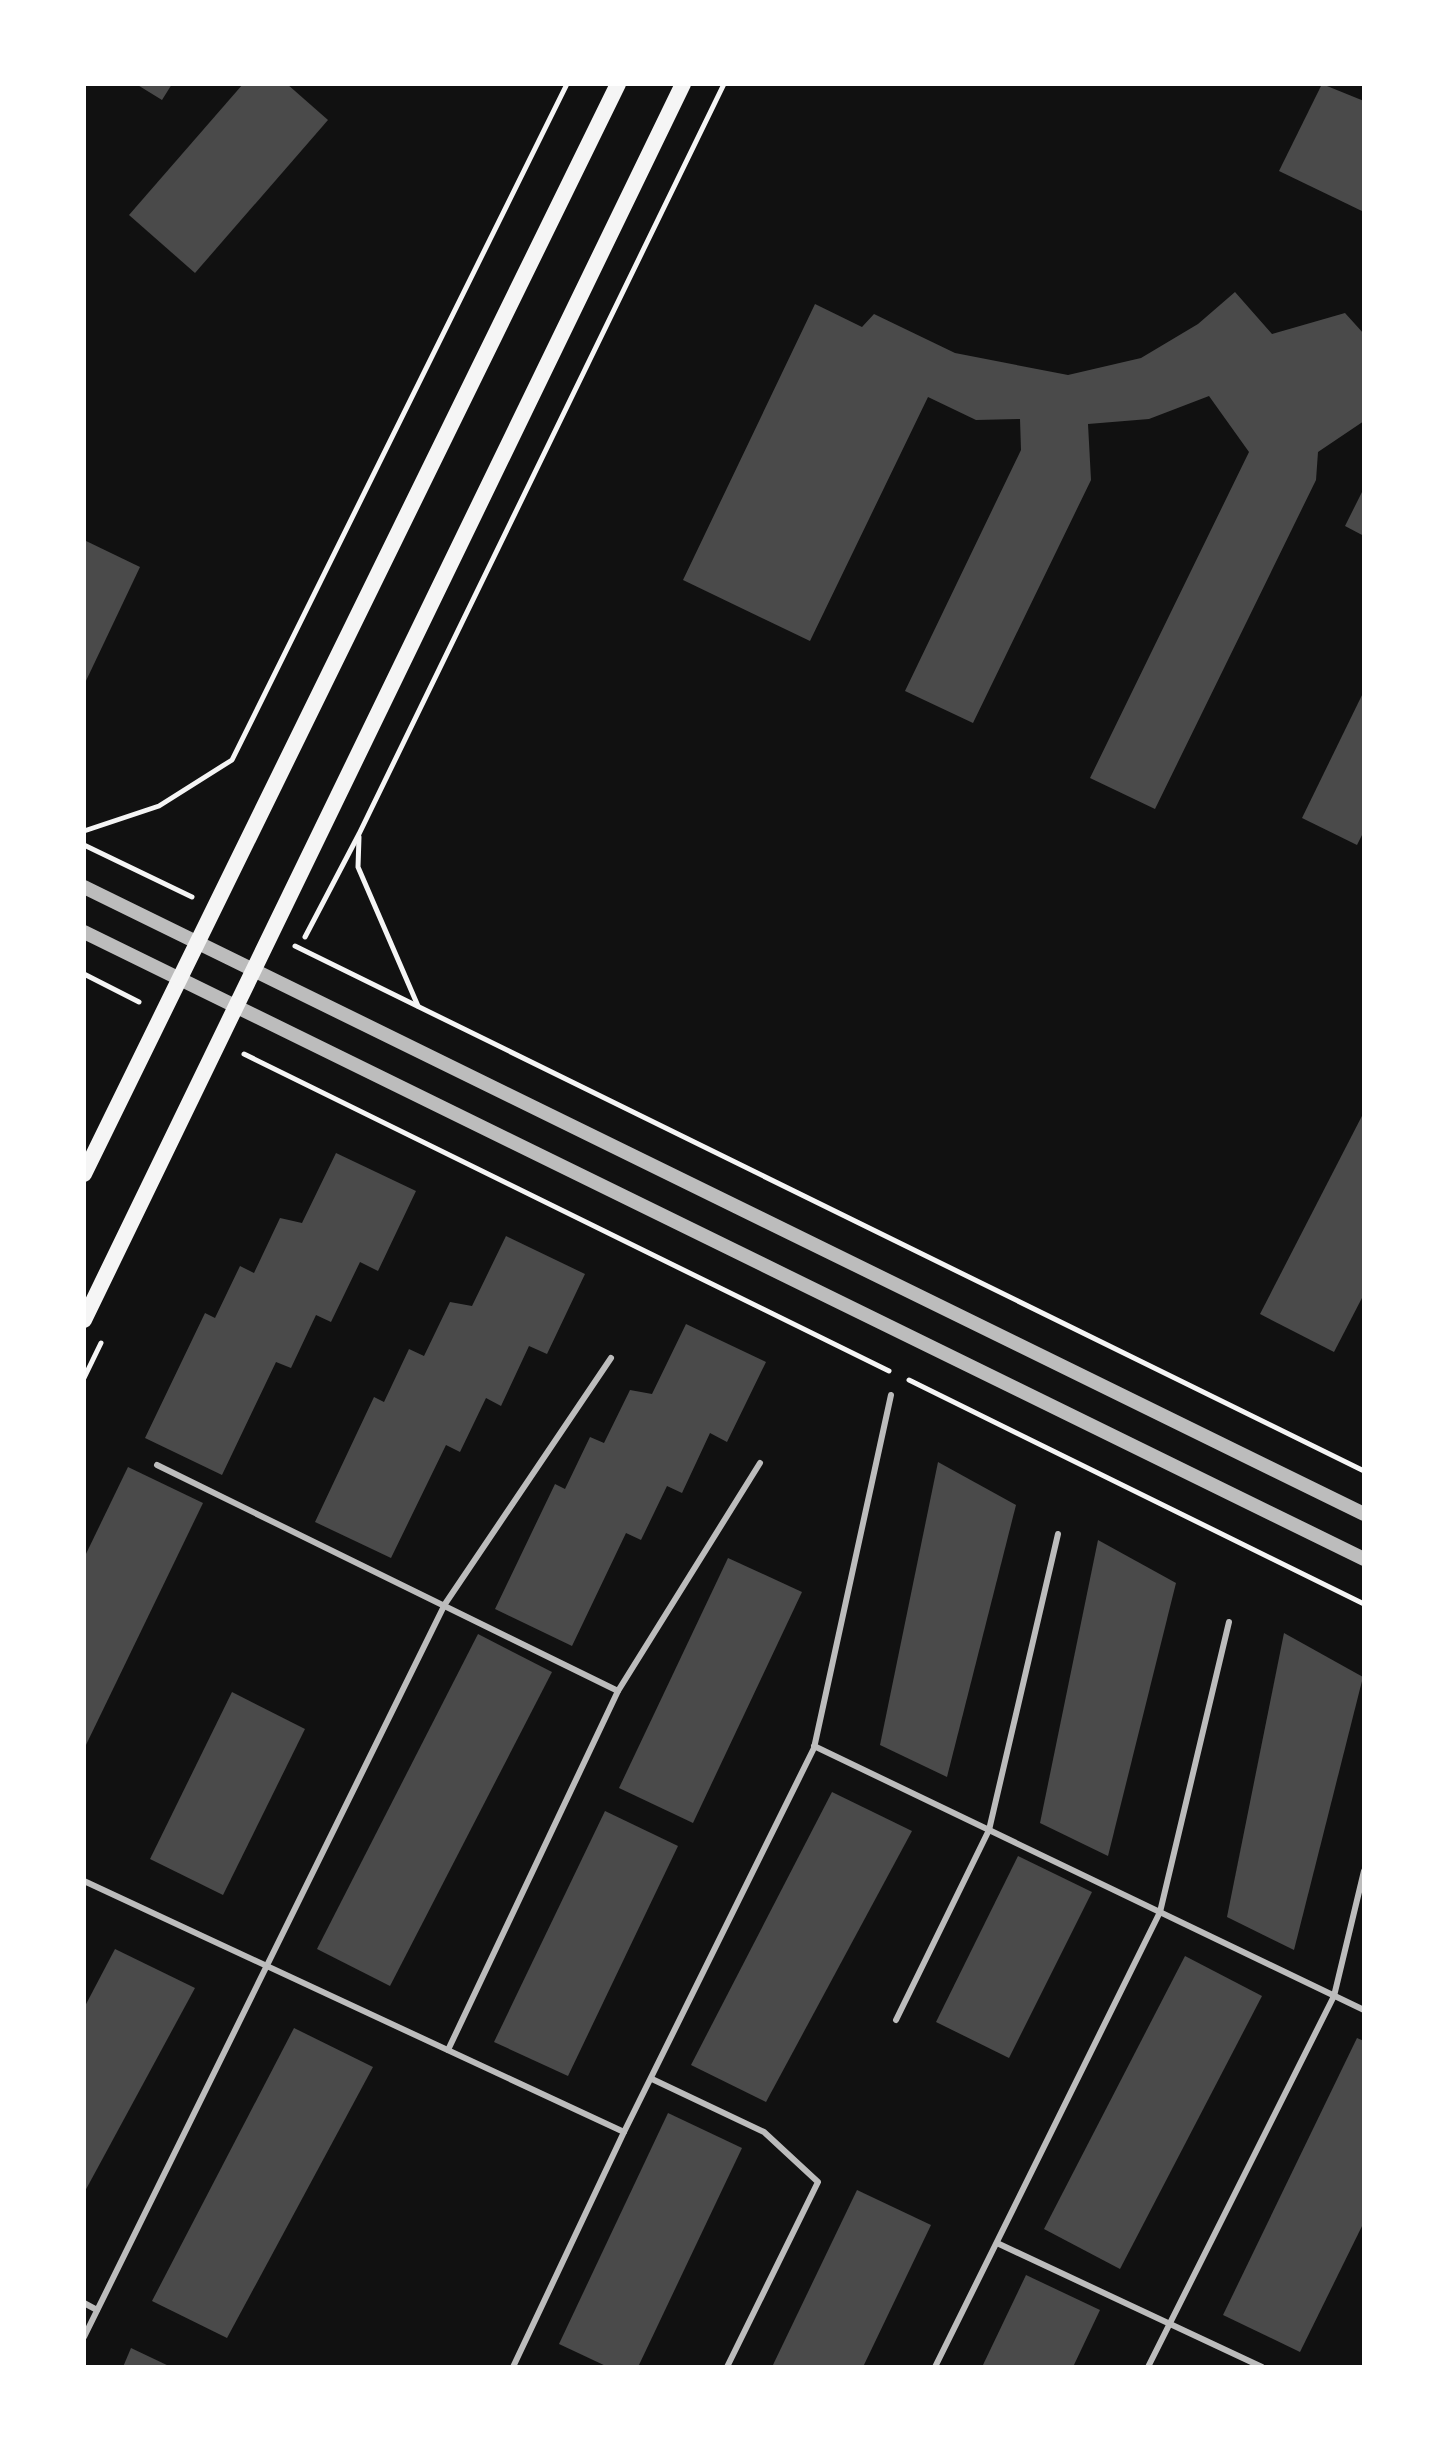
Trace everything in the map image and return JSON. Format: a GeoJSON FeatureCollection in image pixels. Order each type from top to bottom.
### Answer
{"type":"FeatureCollection","features":[{"type":"Feature","properties":{"kind":"main road"},"geometry":{"type":"LineString","coordinates":[[84,1174],[618,84]]}},
{"type":"Feature","properties":{"kind":"main road"},"geometry":{"type":"LineString","coordinates":[[84,1320],[683,84]]}},
{"type":"Feature","properties":{"kind":"street"},"geometry":{"type":"LineString","coordinates":[[84,887],[1364,1514]]}},
{"type":"Feature","properties":{"kind":"street"},"geometry":{"type":"LineString","coordinates":[[84,932],[1364,1559]]}},
{"type":"Feature","properties":{"kind":"lane"},"geometry":{"type":"LineString","coordinates":[[84,2337],[445,1604],[611,1358]]}},
{"type":"Feature","properties":{"kind":"lane"},"geometry":{"type":"LineString","coordinates":[[513,2367],[624,2132],[814,1746],[891,1395]]}},
{"type":"Feature","properties":{"kind":"lane"},"geometry":{"type":"LineString","coordinates":[[448,2050],[618,1691],[760,1463]]}},
{"type":"Feature","properties":{"kind":"lane"},"geometry":{"type":"LineString","coordinates":[[157,1465],[618,1691]]}},
{"type":"Feature","properties":{"kind":"lane"},"geometry":{"type":"LineString","coordinates":[[896,2020],[989,1830],[1058,1534]]}},
{"type":"Feature","properties":{"kind":"lane"},"geometry":{"type":"LineString","coordinates":[[935,2367],[1160,1912],[1229,1622]]}},
{"type":"Feature","properties":{"kind":"lane"},"geometry":{"type":"LineString","coordinates":[[814,1746],[1364,2010]]}},
{"type":"Feature","properties":{"kind":"lane"},"geometry":{"type":"LineString","coordinates":[[1148,2367],[1334,1996],[1364,1871]]}},
{"type":"Feature","properties":{"kind":"lane"},"geometry":{"type":"LineString","coordinates":[[85,1884],[267,1965],[624,2132]]}},
{"type":"Feature","properties":{"kind":"lane"},"geometry":{"type":"LineString","coordinates":[[652,2079],[764,2132],[818,2182],[727,2367]]}},
{"type":"Feature","properties":{"kind":"lane"},"geometry":{"type":"LineString","coordinates":[[997,2243],[1262,2367]]}},
{"type":"Feature","properties":{"kind":"lane"},"geometry":{"type":"LineString","coordinates":[[84,2303],[97,2310]]}},
{"type":"Feature","properties":{"kind":"path"},"geometry":{"type":"LineString","coordinates":[[84,831],[159,806],[232,760],[567,84]]}},
{"type":"Feature","properties":{"kind":"path"},"geometry":{"type":"LineString","coordinates":[[724,84],[359,834],[358,867],[419,1007],[1364,1471]]}},
{"type":"Feature","properties":{"kind":"path"},"geometry":{"type":"LineString","coordinates":[[286,1075],[1364,1604]]}},
{"type":"Feature","properties":{"kind":"building"},"geometry":{"type":"Polygon","coordinates":[[[136,84],[172,84],[162,100],[136,84]]]}},
{"type":"Feature","properties":{"kind":"building"},"geometry":{"type":"Polygon","coordinates":[[[243,84],[287,84],[328,120],[195,273],[129,215],[243,84]]]}},
{"type":"Feature","properties":{"kind":"building"},"geometry":{"type":"Polygon","coordinates":[[[1322,84],[1364,101],[1364,212],[1279,171],[1322,84]]]}},
{"type":"Feature","properties":{"kind":"building"},"geometry":{"type":"Polygon","coordinates":[[[1235,292],[1272,334],[1345,313],[1364,334],[1364,421],[1318,452],[1316,480],[1155,809],[1090,778],[1249,452],[1209,396],[1149,419],[1088,424],[1091,480],[973,723],[905,691],[1021,450],[1020,419],[976,420],[928,397],[810,641],[683,580],[815,304],[862,327],[874,314],[955,353],[1068,375],[1141,358],[1198,324],[1235,292]]]}},
{"type":"Feature","properties":{"kind":"building"},"geometry":{"type":"Polygon","coordinates":[[[1364,488],[1364,536],[1345,526],[1364,488]]]}},
{"type":"Feature","properties":{"kind":"building"},"geometry":{"type":"Polygon","coordinates":[[[84,540],[140,567],[84,685],[84,540]]]}},
{"type":"Feature","properties":{"kind":"building"},"geometry":{"type":"Polygon","coordinates":[[[1364,691],[1364,831],[1357,845],[1302,818],[1364,691]]]}},
{"type":"Feature","properties":{"kind":"building"},"geometry":{"type":"Polygon","coordinates":[[[1364,1112],[1364,1294],[1334,1352],[1260,1314],[1364,1112]]]}},
{"type":"Feature","properties":{"kind":"building"},"geometry":{"type":"Polygon","coordinates":[[[336,1153],[416,1191],[378,1271],[360,1262],[331,1322],[316,1315],[291,1368],[276,1362],[222,1475],[145,1438],[205,1313],[215,1318],[240,1266],[254,1273],[280,1218],[302,1223],[336,1153]]]}},
{"type":"Feature","properties":{"kind":"building"},"geometry":{"type":"Polygon","coordinates":[[[506,1236],[585,1274],[547,1354],[529,1346],[501,1406],[486,1398],[460,1452],[446,1445],[391,1558],[315,1522],[374,1397],[384,1402],[409,1349],[424,1356],[450,1302],[472,1306],[506,1236]]]}},
{"type":"Feature","properties":{"kind":"building"},"geometry":{"type":"Polygon","coordinates":[[[686,1324],[766,1362],[727,1442],[710,1433],[682,1493],[667,1486],[641,1540],[626,1533],[572,1646],[495,1609],[555,1484],[565,1489],[590,1437],[604,1443],[630,1390],[652,1394],[686,1324]]]}},
{"type":"Feature","properties":{"kind":"building"},"geometry":{"type":"Polygon","coordinates":[[[938,1462],[1016,1505],[947,1777],[880,1745],[938,1462]]]}},
{"type":"Feature","properties":{"kind":"building"},"geometry":{"type":"Polygon","coordinates":[[[128,1467],[203,1503],[84,1749],[84,1558],[128,1467]]]}},
{"type":"Feature","properties":{"kind":"building"},"geometry":{"type":"Polygon","coordinates":[[[1098,1540],[1176,1583],[1108,1856],[1040,1823],[1098,1540]]]}},
{"type":"Feature","properties":{"kind":"building"},"geometry":{"type":"Polygon","coordinates":[[[728,1558],[802,1592],[693,1823],[619,1788],[728,1558]]]}},
{"type":"Feature","properties":{"kind":"building"},"geometry":{"type":"Polygon","coordinates":[[[1284,1633],[1363,1677],[1294,1950],[1227,1917],[1284,1633]]]}},
{"type":"Feature","properties":{"kind":"building"},"geometry":{"type":"Polygon","coordinates":[[[478,1634],[552,1672],[390,1986],[317,1949],[478,1634]]]}},
{"type":"Feature","properties":{"kind":"building"},"geometry":{"type":"Polygon","coordinates":[[[232,1692],[305,1729],[223,1895],[150,1859],[232,1692]]]}},
{"type":"Feature","properties":{"kind":"building"},"geometry":{"type":"Polygon","coordinates":[[[832,1792],[912,1831],[766,2102],[691,2065],[832,1792]]]}},
{"type":"Feature","properties":{"kind":"building"},"geometry":{"type":"Polygon","coordinates":[[[605,1811],[678,1846],[568,2076],[494,2042],[605,1811]]]}},
{"type":"Feature","properties":{"kind":"building"},"geometry":{"type":"Polygon","coordinates":[[[1018,1856],[1092,1892],[1009,2058],[936,2022],[1018,1856]]]}},
{"type":"Feature","properties":{"kind":"building"},"geometry":{"type":"Polygon","coordinates":[[[115,1949],[195,1988],[84,2193],[84,2008],[115,1949]]]}},
{"type":"Feature","properties":{"kind":"building"},"geometry":{"type":"Polygon","coordinates":[[[1185,1956],[1262,1996],[1120,2269],[1044,2229],[1185,1956]]]}},
{"type":"Feature","properties":{"kind":"building"},"geometry":{"type":"Polygon","coordinates":[[[294,2028],[373,2067],[227,2338],[152,2301],[294,2028]]]}},
{"type":"Feature","properties":{"kind":"building"},"geometry":{"type":"Polygon","coordinates":[[[1357,2038],[1364,2041],[1364,2222],[1300,2352],[1223,2315],[1357,2038]]]}},
{"type":"Feature","properties":{"kind":"building"},"geometry":{"type":"Polygon","coordinates":[[[668,2113],[742,2148],[638,2367],[608,2367],[559,2344],[668,2113]]]}},
{"type":"Feature","properties":{"kind":"building"},"geometry":{"type":"Polygon","coordinates":[[[857,2190],[931,2225],[863,2367],[772,2367],[857,2190]]]}},
{"type":"Feature","properties":{"kind":"building"},"geometry":{"type":"Polygon","coordinates":[[[1026,2275],[1100,2310],[1073,2367],[982,2367],[1026,2275]]]}},
{"type":"Feature","properties":{"kind":"building"},"geometry":{"type":"Polygon","coordinates":[[[131,2348],[171,2367],[123,2367],[131,2348]]]}}]}
